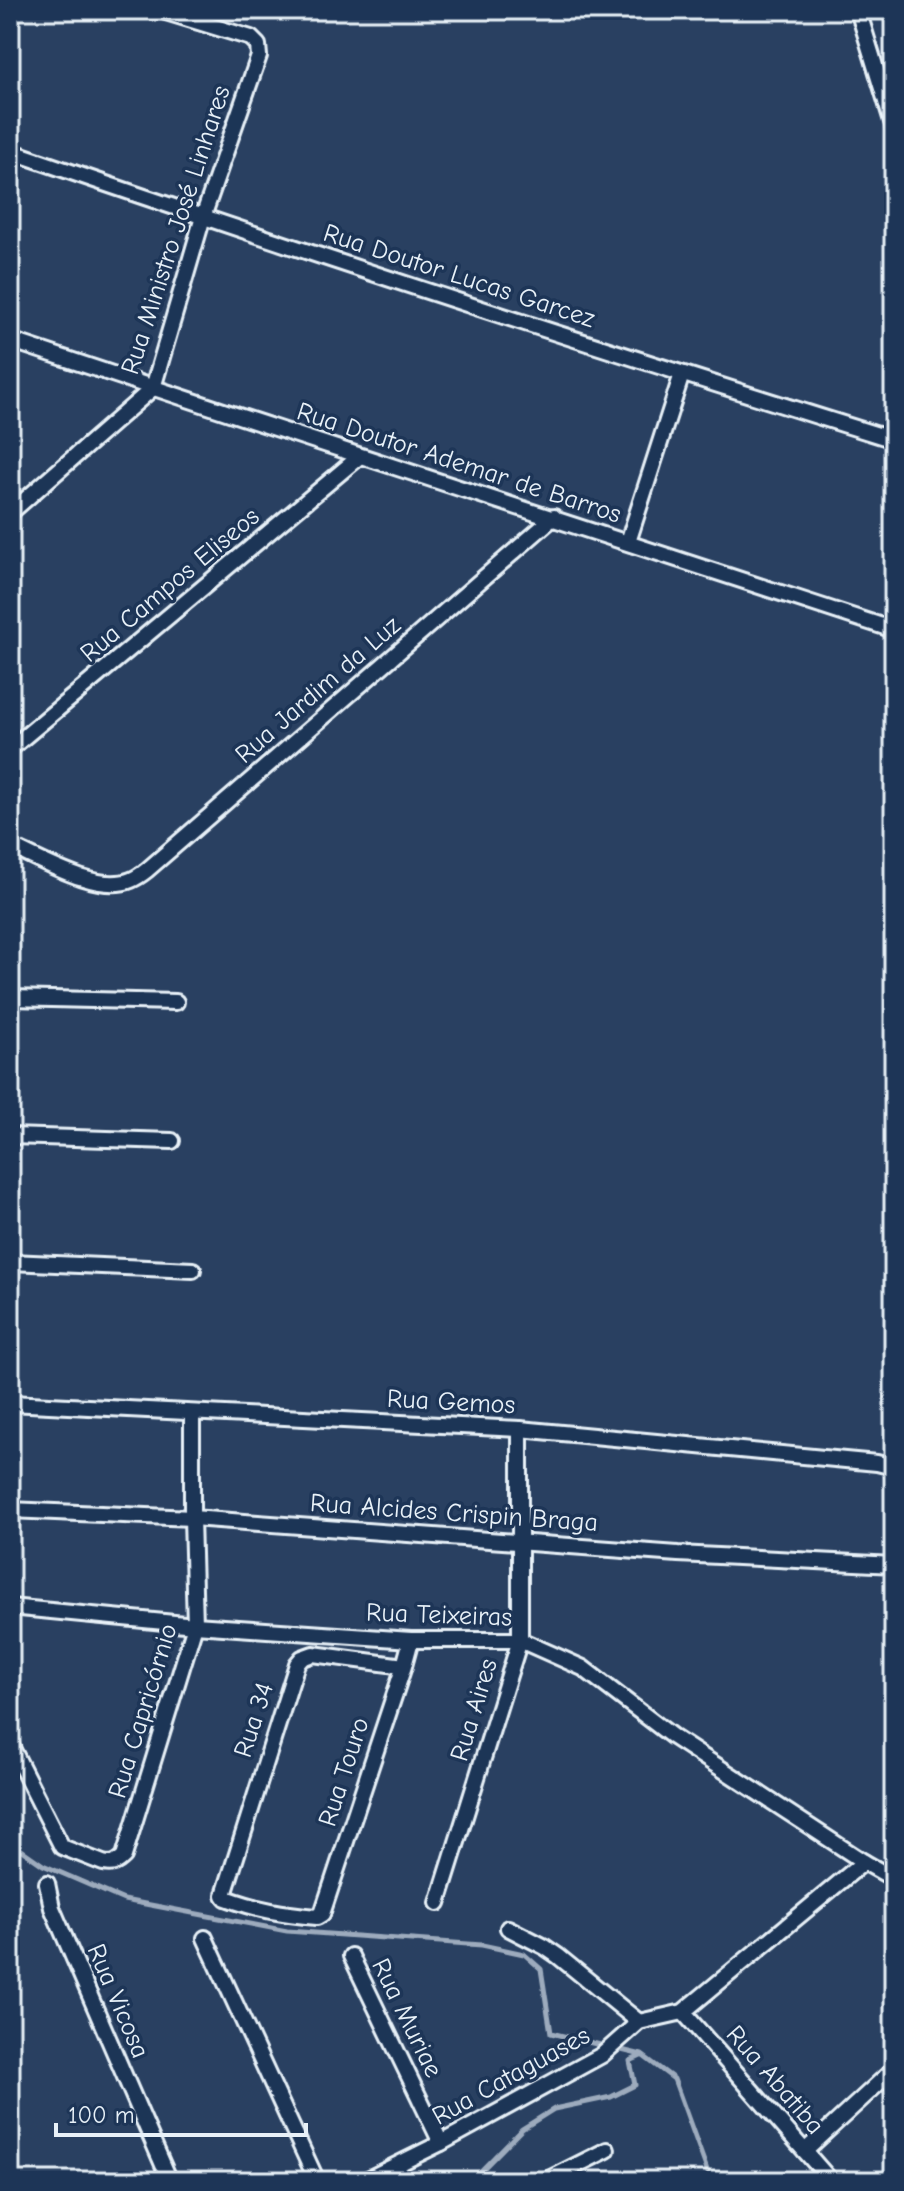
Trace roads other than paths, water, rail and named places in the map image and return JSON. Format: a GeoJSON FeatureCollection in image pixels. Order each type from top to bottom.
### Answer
{"type":"FeatureCollection","features":[{"type":"Feature","properties":{"kind":"street","name":"Rua Ministro José Linhares"},"geometry":{"type":"LineString","coordinates":[[10,513],[153,388],[203,217],[259,56],[258,45],[251,38],[159,10]]}},
{"type":"Feature","properties":{"kind":"street"},"geometry":{"type":"LineString","coordinates":[[858,10],[894,128]]}},
{"type":"Feature","properties":{"kind":"street","name":"Rua Doutor Lucas Garcez"},"geometry":{"type":"LineString","coordinates":[[10,151],[682,374],[894,440]]}},
{"type":"Feature","properties":{"kind":"street","name":"Rua Doutor Ademar de Barros"},"geometry":{"type":"LineString","coordinates":[[10,340],[894,630]]}},
{"type":"Feature","properties":{"kind":"street"},"geometry":{"type":"LineString","coordinates":[[628,542],[682,374]]}},
{"type":"Feature","properties":{"kind":"street","name":"Rua Campos Eliseos"},"geometry":{"type":"LineString","coordinates":[[10,749],[359,457]]}},
{"type":"Feature","properties":{"kind":"street","name":"Rua Jardim da Luz"},"geometry":{"type":"LineString","coordinates":[[10,846],[84,878],[106,883],[129,881],[147,870],[554,517]]}},
{"type":"Feature","properties":{"kind":"street"},"geometry":{"type":"LineString","coordinates":[[10,998],[176,1002]]}},
{"type":"Feature","properties":{"kind":"street"},"geometry":{"type":"LineString","coordinates":[[10,1136],[172,1141]]}},
{"type":"Feature","properties":{"kind":"street"},"geometry":{"type":"LineString","coordinates":[[10,1262],[193,1270]]}},
{"type":"Feature","properties":{"kind":"street","name":"Rua Gemos"},"geometry":{"type":"LineString","coordinates":[[10,1403],[520,1429],[862,1461],[891,1470]]}},
{"type":"Feature","properties":{"kind":"street","name":"Rua Capricórnio"},"geometry":{"type":"LineString","coordinates":[[10,1744],[62,1847],[110,1865],[118,1863],[124,1856],[195,1625],[192,1413]]}},
{"type":"Feature","properties":{"kind":"street","name":"Rua Aires"},"geometry":{"type":"LineString","coordinates":[[438,1903],[520,1640],[520,1429]]}},
{"type":"Feature","properties":{"kind":"street","name":"Rua Alcides Crispin Braga"},"geometry":{"type":"LineString","coordinates":[[10,1510],[192,1518],[678,1554],[894,1565]]}},
{"type":"Feature","properties":{"kind":"street","name":"Rua Teixeiras"},"geometry":{"type":"LineString","coordinates":[[10,1607],[195,1625],[411,1640],[520,1640],[583,1668],[673,1737],[894,1879]]}},
{"type":"Feature","properties":{"kind":"street","name":"Rua Touro"},"geometry":{"type":"LineString","coordinates":[[319,1916],[411,1640]]}},
{"type":"Feature","properties":{"kind":"street","name":"Rua 34"},"geometry":{"type":"LineString","coordinates":[[319,1916],[257,1909],[224,1896],[297,1664],[302,1658],[313,1654],[404,1666]]}},
{"type":"Feature","properties":{"kind":"street"},"geometry":{"type":"LineString","coordinates":[[508,1928],[558,1956],[639,2022],[683,2012],[864,1862]]}},
{"type":"Feature","properties":{"kind":"street","name":"Rua Vicosa"},"geometry":{"type":"LineString","coordinates":[[47,1883],[52,1908],[170,2181]]}},
{"type":"Feature","properties":{"kind":"street"},"geometry":{"type":"LineString","coordinates":[[205,1938],[317,2181]]}},
{"type":"Feature","properties":{"kind":"street","name":"Rua Muriae"},"geometry":{"type":"LineString","coordinates":[[351,1956],[441,2143]]}},
{"type":"Feature","properties":{"kind":"street","name":"Rua Abatiba"},"geometry":{"type":"LineString","coordinates":[[683,2012],[831,2181]]}},
{"type":"Feature","properties":{"kind":"street","name":"Rua Cataguases"},"geometry":{"type":"LineString","coordinates":[[364,2181],[441,2143],[602,2055],[639,2022]]}},
{"type":"Feature","properties":{"kind":"street"},"geometry":{"type":"LineString","coordinates":[[805,2151],[894,2069]]}},
{"type":"Feature","properties":{"kind":"street"},"geometry":{"type":"LineString","coordinates":[[545,2181],[607,2150]]}},
{"type":"Feature","properties":{"kind":"waterway"},"geometry":{"type":"LineString","coordinates":[[10,1842],[43,1865],[124,1900],[287,1931],[482,1945],[524,1954],[541,1969],[551,2033],[642,2055],[674,2079],[711,2181]]}},
{"type":"Feature","properties":{"kind":"waterway"},"geometry":{"type":"LineString","coordinates":[[471,2181],[522,2129],[554,2109],[611,2097],[635,2085],[630,2061],[641,2056]]}}]}
